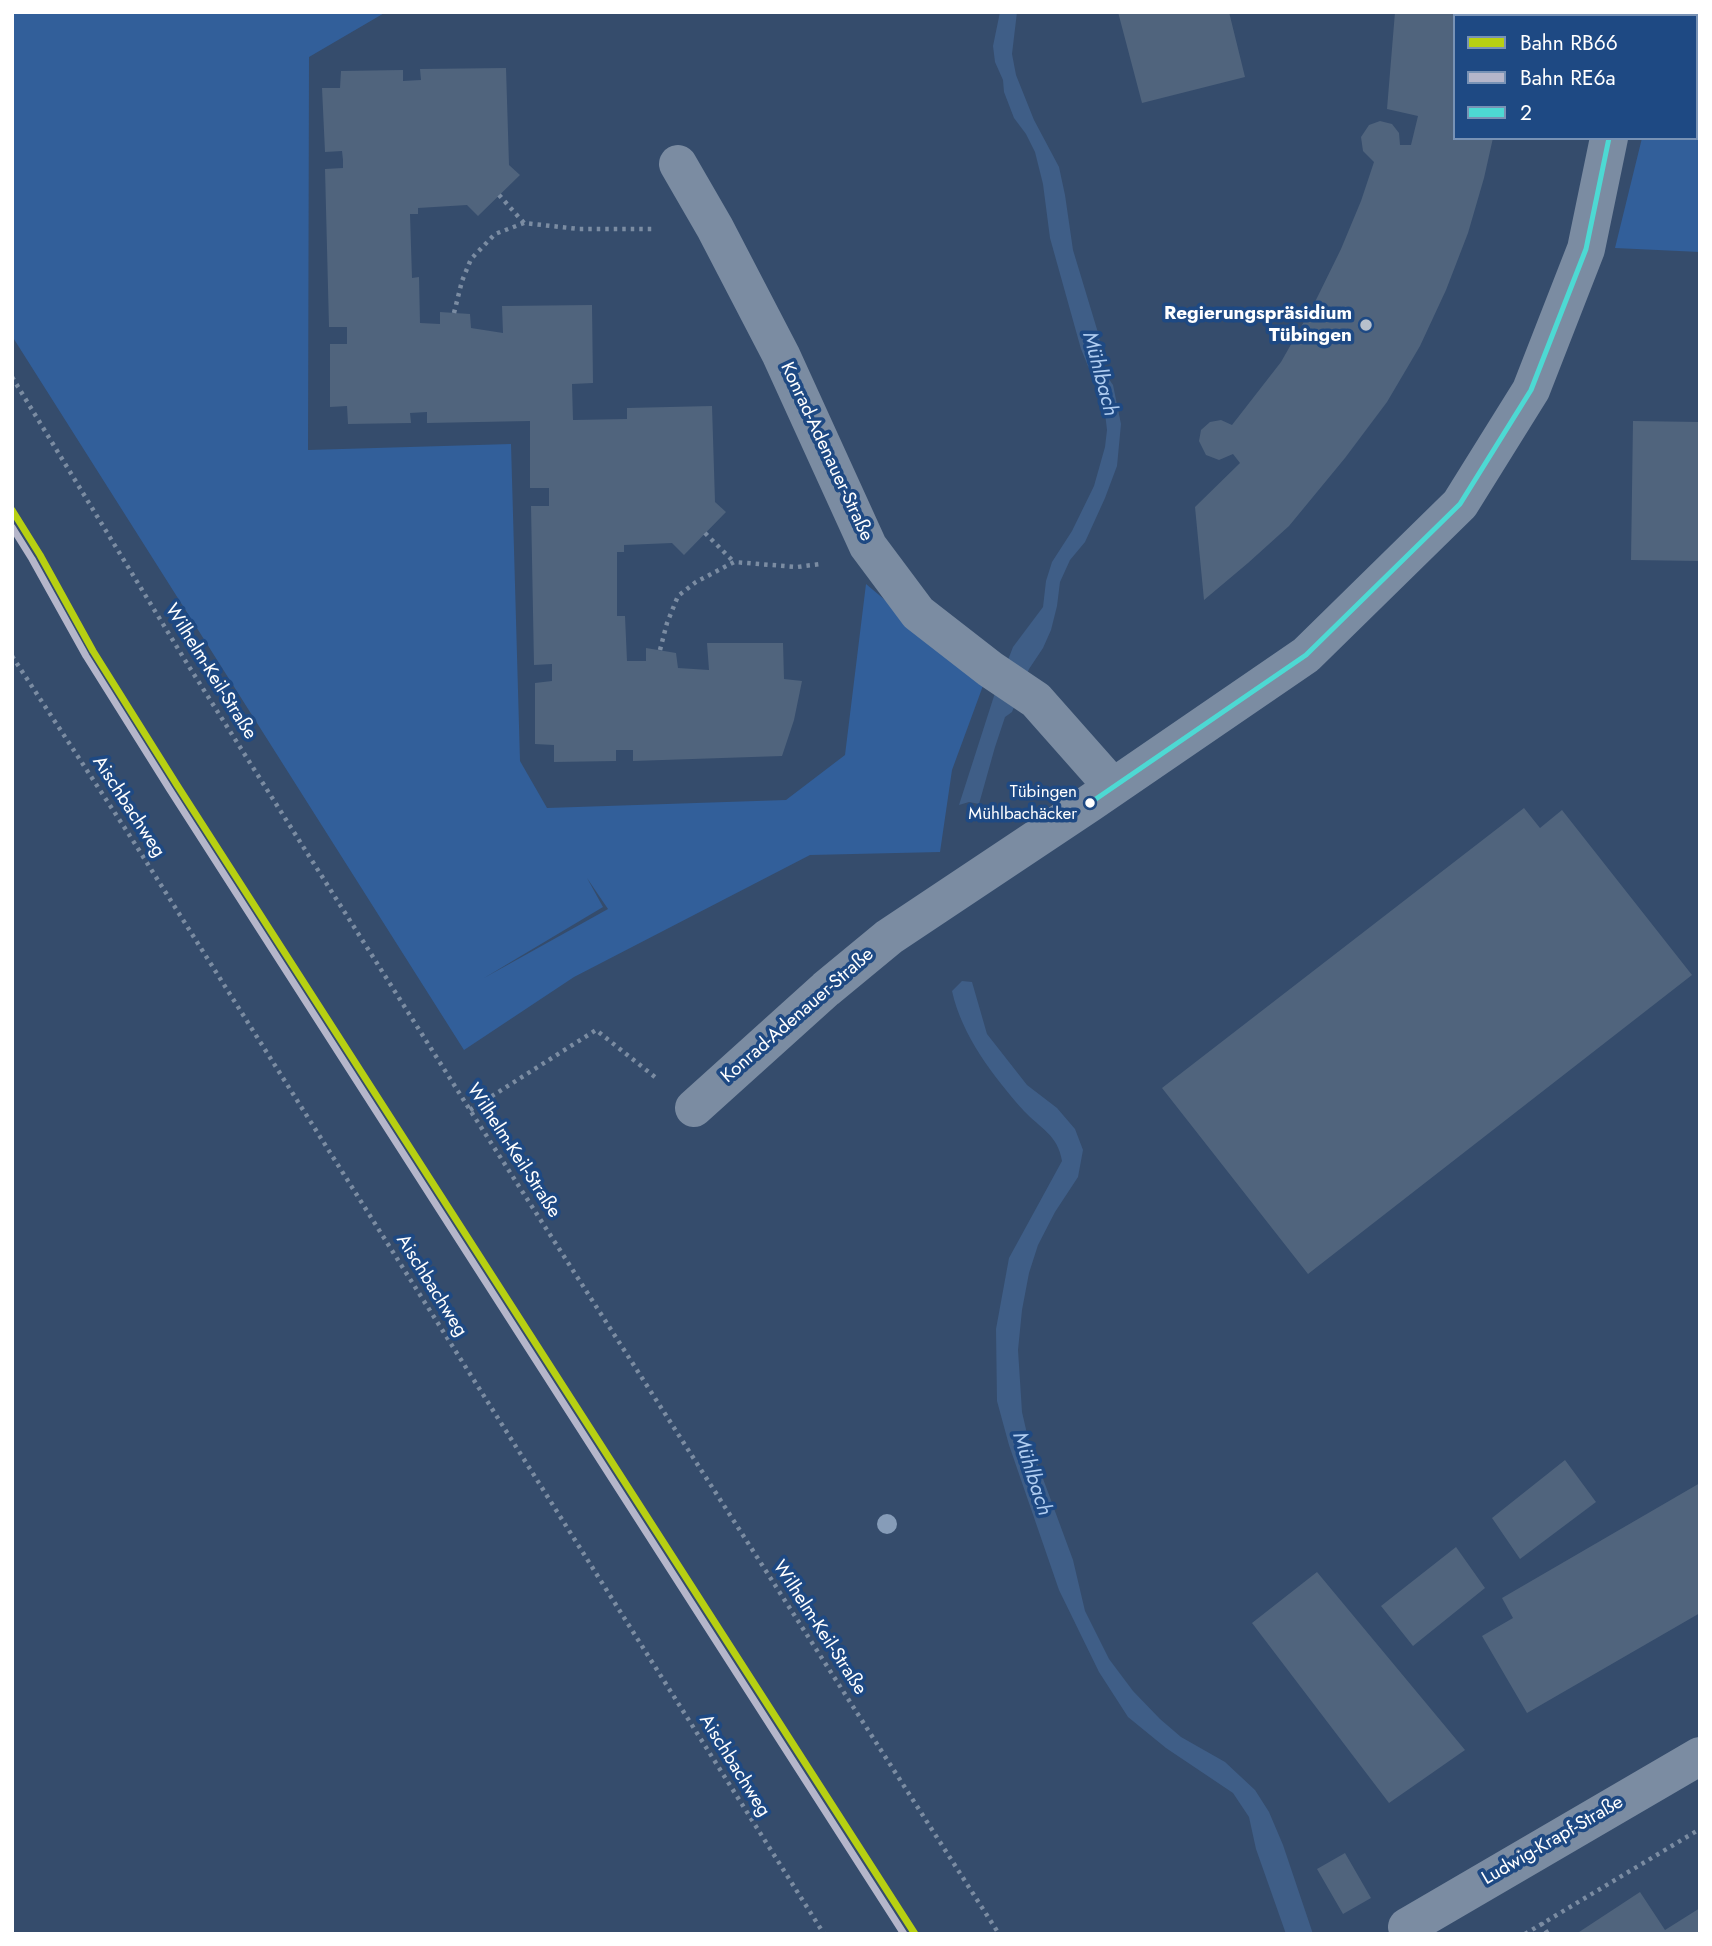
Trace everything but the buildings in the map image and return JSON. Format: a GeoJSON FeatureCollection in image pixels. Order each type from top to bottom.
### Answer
{"type":"FeatureCollection","features":[{"type":"Feature","properties":{"kind":"street","name":"Konrad-Adenauer-Straße"},"geometry":{"type":"LineString","coordinates":[[694,1108],[826,989],[889,937],[1306,655],[1460,504],[1531,390],[1586,249],[1609,140]]}},
{"type":"Feature","properties":{"kind":"street","name":"Konrad-Adenauer-Straße"},"geometry":{"type":"LineString","coordinates":[[678,164],[715,228],[781,355],[868,546],[918,613],[990,669],[1036,700],[1113,786]]}},
{"type":"Feature","properties":{"kind":"street","name":"Ludwig-Krapf-Straße"},"geometry":{"type":"LineString","coordinates":[[1407,1927],[1700,1756]]}},
{"type":"Feature","properties":{"kind":"path"},"geometry":{"type":"LineString","coordinates":[[499,195],[524,223]]}},
{"type":"Feature","properties":{"kind":"path"},"geometry":{"type":"LineString","coordinates":[[454,313],[471,259],[495,234],[524,223],[579,229],[715,228]]}},
{"type":"Feature","properties":{"kind":"path","name":"Wilhelm-Keil-Straße"},"geometry":{"type":"LineString","coordinates":[[12,377],[188,665],[470,1110],[999,1934]]}},
{"type":"Feature","properties":{"kind":"path"},"geometry":{"type":"LineString","coordinates":[[705,533],[734,562]]}},
{"type":"Feature","properties":{"kind":"path"},"geometry":{"type":"LineString","coordinates":[[660,650],[678,596],[696,582],[734,562],[797,567],[840,562],[868,546]]}},
{"type":"Feature","properties":{"kind":"path","name":"Aischbachweg"},"geometry":{"type":"LineString","coordinates":[[12,656],[137,848],[824,1934]]}},
{"type":"Feature","properties":{"kind":"path"},"geometry":{"type":"LineString","coordinates":[[470,1110],[596,1030],[694,1108]]}},
{"type":"Feature","properties":{"kind":"path"},"geometry":{"type":"LineString","coordinates":[[1525,1934],[1700,1829]]}},
{"type":"Feature","properties":{"kind":"path"},"geometry":{"type":"LineString","coordinates":[[1541,1923],[1548,1934]]}},
{"type":"Feature","properties":{"kind":"shaded area"},"geometry":{"type":"Polygon","coordinates":[[[12,12],[386,12],[309,57],[308,450],[511,444],[520,761],[547,808],[786,800],[845,755],[866,584],[984,683],[952,770],[940,852],[810,855],[574,977],[464,1050],[12,336],[12,12]],[[587,878],[603,907],[484,978],[608,909],[587,878]]]}},
{"type":"Feature","properties":{"kind":"shaded area"},"geometry":{"type":"Polygon","coordinates":[[[1700,12],[1700,252],[1615,248],[1642,140],[1698,140],[1698,14],[1666,14],[1700,12]]]}},
{"type":"Feature","properties":{"kind":"water","name":"Mühlbach"},"geometry":{"type":"Polygon","coordinates":[[[1000,12],[1017,12],[1012,54],[1016,75],[1034,120],[1059,167],[1073,250],[1099,336],[1104,372],[1113,385],[1121,424],[1117,466],[1085,542],[1070,560],[1060,582],[1051,630],[1029,669],[1012,712],[1005,717],[979,804],[969,802],[959,805],[994,696],[1013,647],[1043,607],[1046,581],[1052,562],[1072,531],[1094,486],[1107,430],[1105,413],[1081,349],[1050,238],[1043,184],[1035,152],[1014,118],[995,62],[993,46],[1000,12]]]}},
{"type":"Feature","properties":{"kind":"water","name":"Mühlbach"},"geometry":{"type":"Polygon","coordinates":[[[962,981],[972,982],[987,1034],[1027,1085],[1057,1108],[1075,1129],[1083,1150],[1078,1177],[1038,1245],[1029,1273],[1018,1350],[1022,1412],[1028,1438],[1073,1560],[1085,1611],[1109,1659],[1133,1691],[1181,1737],[1225,1762],[1255,1790],[1269,1812],[1283,1845],[1313,1934],[1286,1934],[1256,1849],[1249,1817],[1233,1793],[1166,1748],[1128,1717],[1099,1672],[1059,1590],[1009,1445],[997,1401],[996,1329],[1009,1258],[1062,1161],[1052,1138],[1012,1098],[971,1040],[952,991],[962,981]]]}},
{"type":"Feature","properties":{"kind":"rail line","name":"RB66"},"geometry":{"type":"LineString","coordinates":[[12,510],[93,651],[177,785],[915,1934]]}},
{"type":"Feature","properties":{"kind":"rail line","name":"RE6a"},"geometry":{"type":"LineString","coordinates":[[12,527],[86,656],[170,790],[904,1934]]}},
{"type":"Feature","properties":{"kind":"transit line","name":"2"},"geometry":{"type":"LineString","coordinates":[[1090,803],[1306,655],[1460,504],[1531,390],[1586,249],[1609,140]]}},
{"type":"Feature","properties":{"kind":"place","name":"Regierungspräsidium Tübingen"},"geometry":{"type":"Point","coordinates":[1366,325]}},
{"type":"Feature","properties":{"kind":"place","name":"Tübingen Mühlbachäcker"},"geometry":{"type":"Point","coordinates":[1090,803]}}]}
